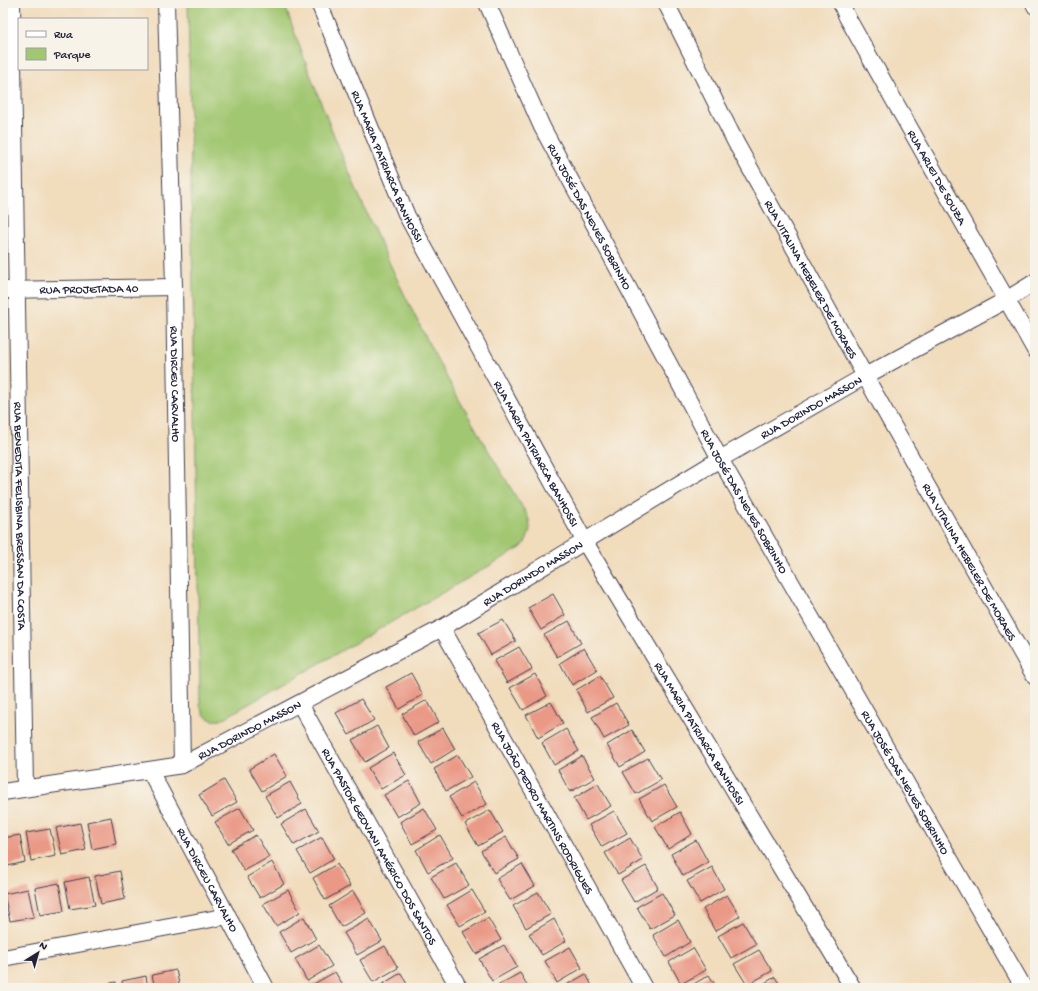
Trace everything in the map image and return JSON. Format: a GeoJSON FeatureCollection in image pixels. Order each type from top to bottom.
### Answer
{"type":"FeatureCollection","features":[{"type":"Feature","properties":{"kind":"street","name":"RUA BENEDITA FELISBINA BRESSAN DA COSTA"},"geometry":{"type":"LineString","coordinates":[[12,3],[10,290],[25,788]]}},
{"type":"Feature","properties":{"kind":"street","name":"RUA DIRCEU CARVALHO"},"geometry":{"type":"LineString","coordinates":[[166,3],[174,287],[182,765]]}},
{"type":"Feature","properties":{"kind":"street","name":"RUA MARIA PATRIARCA BANHOSSI"},"geometry":{"type":"LineString","coordinates":[[319,3],[407,216],[585,542],[853,988]]}},
{"type":"Feature","properties":{"kind":"street","name":"RUA JOSÉ DAS NEVES SOBRINHO"},"geometry":{"type":"LineString","coordinates":[[488,3],[542,127],[720,459],[1024,988]]}},
{"type":"Feature","properties":{"kind":"street","name":"RUA VITALINA HEBELER DE MORAES"},"geometry":{"type":"LineString","coordinates":[[666,3],[736,143],[865,376],[1035,677]]}},
{"type":"Feature","properties":{"kind":"street","name":"RUA ARLEI DE SOUZA"},"geometry":{"type":"LineString","coordinates":[[841,3],[851,24],[1035,350]]}},
{"type":"Feature","properties":{"kind":"street","name":"RUA DORINDO MASSON"},"geometry":{"type":"LineString","coordinates":[[3,792],[182,765],[442,628],[720,459],[865,376],[1006,300],[1035,282]]}},
{"type":"Feature","properties":{"kind":"street","name":"RUA PROJETADA 40"},"geometry":{"type":"LineString","coordinates":[[10,290],[174,287]]}},
{"type":"Feature","properties":{"kind":"street","name":"RUA JOÃO PEDRO MARTINS RODRIGUES"},"geometry":{"type":"LineString","coordinates":[[442,628],[644,988]]}},
{"type":"Feature","properties":{"kind":"street","name":"RUA PASTOR GEOVANI AMÉRICO DOS SANTOS"},"geometry":{"type":"LineString","coordinates":[[300,704],[459,988]]}},
{"type":"Feature","properties":{"kind":"street","name":"RUA DIRCEU CARVALHO"},"geometry":{"type":"LineString","coordinates":[[150,771],[266,988]]}},
{"type":"Feature","properties":{"kind":"street"},"geometry":{"type":"LineString","coordinates":[[3,958],[228,916]]}},
{"type":"Feature","properties":{"kind":"green space"},"geometry":{"type":"Polygon","coordinates":[[[188,3],[284,3],[313,83],[345,163],[397,280],[455,392],[526,513],[530,527],[529,535],[522,547],[221,720],[213,720],[204,715],[200,704],[188,3]]]}},
{"type":"Feature","properties":{"kind":"building"},"geometry":{"type":"Polygon","coordinates":[[[553,594],[565,615],[541,630],[528,608],[553,594]]]}},
{"type":"Feature","properties":{"kind":"building"},"geometry":{"type":"Polygon","coordinates":[[[503,620],[516,641],[491,655],[478,633],[503,620]]]}},
{"type":"Feature","properties":{"kind":"building"},"geometry":{"type":"Polygon","coordinates":[[[569,621],[581,643],[557,657],[544,635],[569,621]]]}},
{"type":"Feature","properties":{"kind":"building"},"geometry":{"type":"Polygon","coordinates":[[[519,647],[532,669],[507,683],[494,661],[519,647]]]}},
{"type":"Feature","properties":{"kind":"building"},"geometry":{"type":"Polygon","coordinates":[[[584,648],[597,670],[572,685],[560,663],[584,648]]]}},
{"type":"Feature","properties":{"kind":"building"},"geometry":{"type":"Polygon","coordinates":[[[411,673],[423,695],[399,709],[386,687],[411,673]]]}},
{"type":"Feature","properties":{"kind":"building"},"geometry":{"type":"Polygon","coordinates":[[[535,674],[547,696],[523,710],[510,688],[535,674]]]}},
{"type":"Feature","properties":{"kind":"building"},"geometry":{"type":"Polygon","coordinates":[[[600,676],[613,698],[588,712],[576,690],[600,676]]]}},
{"type":"Feature","properties":{"kind":"building"},"geometry":{"type":"Polygon","coordinates":[[[361,699],[374,720],[349,735],[336,713],[361,699]]]}},
{"type":"Feature","properties":{"kind":"building"},"geometry":{"type":"Polygon","coordinates":[[[427,700],[439,722],[414,736],[402,714],[427,700]]]}},
{"type":"Feature","properties":{"kind":"building"},"geometry":{"type":"Polygon","coordinates":[[[551,702],[563,723],[538,738],[526,715],[551,702]]]}},
{"type":"Feature","properties":{"kind":"building"},"geometry":{"type":"Polygon","coordinates":[[[616,703],[629,725],[604,739],[592,717],[616,703]]]}},
{"type":"Feature","properties":{"kind":"building"},"geometry":{"type":"Polygon","coordinates":[[[377,726],[389,748],[365,762],[352,740],[377,726]]]}},
{"type":"Feature","properties":{"kind":"building"},"geometry":{"type":"Polygon","coordinates":[[[443,728],[455,749],[431,764],[418,742],[443,728]]]}},
{"type":"Feature","properties":{"kind":"building"},"geometry":{"type":"Polygon","coordinates":[[[566,729],[579,751],[554,765],[542,743],[566,729]]]}},
{"type":"Feature","properties":{"kind":"building"},"geometry":{"type":"Polygon","coordinates":[[[632,730],[645,752],[620,767],[607,745],[632,730]]]}},
{"type":"Feature","properties":{"kind":"building"},"geometry":{"type":"Polygon","coordinates":[[[393,753],[406,775],[381,789],[368,768],[393,753]]]}},
{"type":"Feature","properties":{"kind":"building"},"geometry":{"type":"Polygon","coordinates":[[[274,754],[287,776],[262,791],[249,769],[274,754]]]}},
{"type":"Feature","properties":{"kind":"building"},"geometry":{"type":"Polygon","coordinates":[[[458,755],[471,777],[446,791],[434,769],[458,755]]]}},
{"type":"Feature","properties":{"kind":"building"},"geometry":{"type":"Polygon","coordinates":[[[582,756],[595,778],[570,792],[558,770],[582,756]]]}},
{"type":"Feature","properties":{"kind":"building"},"geometry":{"type":"Polygon","coordinates":[[[648,758],[661,780],[636,794],[623,772],[648,758]]]}},
{"type":"Feature","properties":{"kind":"building"},"geometry":{"type":"Polygon","coordinates":[[[224,780],[237,802],[212,816],[199,795],[224,780]]]}},
{"type":"Feature","properties":{"kind":"building"},"geometry":{"type":"Polygon","coordinates":[[[409,781],[421,803],[397,817],[384,795],[409,781]]]}},
{"type":"Feature","properties":{"kind":"building"},"geometry":{"type":"Polygon","coordinates":[[[290,782],[302,804],[278,818],[265,796],[290,782]]]}},
{"type":"Feature","properties":{"kind":"building"},"geometry":{"type":"Polygon","coordinates":[[[474,782],[487,804],[462,818],[449,797],[474,782]]]}},
{"type":"Feature","properties":{"kind":"building"},"geometry":{"type":"Polygon","coordinates":[[[598,784],[611,806],[586,820],[574,798],[598,784]]]}},
{"type":"Feature","properties":{"kind":"building"},"geometry":{"type":"Polygon","coordinates":[[[664,785],[677,807],[652,821],[639,799],[664,785]]]}},
{"type":"Feature","properties":{"kind":"building"},"geometry":{"type":"Polygon","coordinates":[[[240,808],[253,830],[228,844],[215,822],[240,808]]]}},
{"type":"Feature","properties":{"kind":"building"},"geometry":{"type":"Polygon","coordinates":[[[424,808],[437,830],[412,844],[400,822],[424,808]]]}},
{"type":"Feature","properties":{"kind":"building"},"geometry":{"type":"Polygon","coordinates":[[[306,809],[319,831],[294,845],[281,824],[306,809]]]}},
{"type":"Feature","properties":{"kind":"building"},"geometry":{"type":"Polygon","coordinates":[[[490,810],[503,832],[478,846],[465,824],[490,810]]]}},
{"type":"Feature","properties":{"kind":"building"},"geometry":{"type":"Polygon","coordinates":[[[614,811],[627,833],[602,847],[589,825],[614,811]]]}},
{"type":"Feature","properties":{"kind":"building"},"geometry":{"type":"Polygon","coordinates":[[[680,812],[692,834],[668,849],[655,827],[680,812]]]}},
{"type":"Feature","properties":{"kind":"building"},"geometry":{"type":"Polygon","coordinates":[[[111,817],[116,844],[92,849],[87,822],[111,817]]]}},
{"type":"Feature","properties":{"kind":"building"},"geometry":{"type":"Polygon","coordinates":[[[80,823],[86,850],[62,855],[56,828],[80,823]]]}},
{"type":"Feature","properties":{"kind":"building"},"geometry":{"type":"Polygon","coordinates":[[[50,829],[56,856],[31,861],[26,833],[50,829]]]}},
{"type":"Feature","properties":{"kind":"building"},"geometry":{"type":"Polygon","coordinates":[[[20,835],[25,862],[3,867],[3,838],[20,835]]]}},
{"type":"Feature","properties":{"kind":"building"},"geometry":{"type":"Polygon","coordinates":[[[256,835],[269,857],[244,871],[231,849],[256,835]]]}},
{"type":"Feature","properties":{"kind":"building"},"geometry":{"type":"Polygon","coordinates":[[[440,835],[453,858],[428,872],[416,850],[440,835]]]}},
{"type":"Feature","properties":{"kind":"building"},"geometry":{"type":"Polygon","coordinates":[[[322,837],[334,859],[310,873],[297,851],[322,837]]]}},
{"type":"Feature","properties":{"kind":"building"},"geometry":{"type":"Polygon","coordinates":[[[506,837],[519,859],[494,873],[481,851],[506,837]]]}},
{"type":"Feature","properties":{"kind":"building"},"geometry":{"type":"Polygon","coordinates":[[[630,838],[643,860],[618,875],[605,853],[630,838]]]}},
{"type":"Feature","properties":{"kind":"building"},"geometry":{"type":"Polygon","coordinates":[[[696,840],[708,862],[683,876],[671,854],[696,840]]]}},
{"type":"Feature","properties":{"kind":"building"},"geometry":{"type":"Polygon","coordinates":[[[272,862],[284,884],[260,898],[247,877],[272,862]]]}},
{"type":"Feature","properties":{"kind":"building"},"geometry":{"type":"Polygon","coordinates":[[[456,863],[469,885],[444,899],[431,877],[456,863]]]}},
{"type":"Feature","properties":{"kind":"building"},"geometry":{"type":"Polygon","coordinates":[[[337,864],[350,886],[325,900],[313,878],[337,864]]]}},
{"type":"Feature","properties":{"kind":"building"},"geometry":{"type":"Polygon","coordinates":[[[522,864],[535,886],[510,900],[497,879],[522,864]]]}},
{"type":"Feature","properties":{"kind":"building"},"geometry":{"type":"Polygon","coordinates":[[[646,866],[658,888],[634,902],[621,880],[646,866]]]}},
{"type":"Feature","properties":{"kind":"building"},"geometry":{"type":"Polygon","coordinates":[[[712,867],[724,889],[700,903],[687,881],[712,867]]]}},
{"type":"Feature","properties":{"kind":"building"},"geometry":{"type":"Polygon","coordinates":[[[120,871],[125,899],[101,904],[95,876],[120,871]]]}},
{"type":"Feature","properties":{"kind":"building"},"geometry":{"type":"Polygon","coordinates":[[[89,877],[95,905],[70,909],[65,882],[89,877]]]}},
{"type":"Feature","properties":{"kind":"building"},"geometry":{"type":"Polygon","coordinates":[[[59,883],[64,911],[40,915],[35,888],[59,883]]]}},
{"type":"Feature","properties":{"kind":"building"},"geometry":{"type":"Polygon","coordinates":[[[28,889],[34,917],[10,921],[4,894],[28,889]]]}},
{"type":"Feature","properties":{"kind":"building"},"geometry":{"type":"Polygon","coordinates":[[[288,890],[300,912],[276,926],[263,904],[288,890]]]}},
{"type":"Feature","properties":{"kind":"building"},"geometry":{"type":"Polygon","coordinates":[[[472,890],[485,912],[460,926],[447,905],[472,890]]]}},
{"type":"Feature","properties":{"kind":"building"},"geometry":{"type":"Polygon","coordinates":[[[353,891],[366,913],[341,927],[329,906],[353,891]]]}},
{"type":"Feature","properties":{"kind":"building"},"geometry":{"type":"Polygon","coordinates":[[[538,892],[551,914],[526,928],[513,906],[538,892]]]}},
{"type":"Feature","properties":{"kind":"building"},"geometry":{"type":"Polygon","coordinates":[[[662,893],[675,915],[650,929],[637,907],[662,893]]]}},
{"type":"Feature","properties":{"kind":"building"},"geometry":{"type":"Polygon","coordinates":[[[727,895],[740,916],[715,931],[703,909],[727,895]]]}},
{"type":"Feature","properties":{"kind":"building"},"geometry":{"type":"Polygon","coordinates":[[[304,917],[316,939],[291,953],[279,932],[304,917]]]}},
{"type":"Feature","properties":{"kind":"building"},"geometry":{"type":"Polygon","coordinates":[[[488,918],[501,940],[476,954],[463,932],[488,918]]]}},
{"type":"Feature","properties":{"kind":"building"},"geometry":{"type":"Polygon","coordinates":[[[369,919],[382,941],[357,955],[344,933],[369,919]]]}},
{"type":"Feature","properties":{"kind":"building"},"geometry":{"type":"Polygon","coordinates":[[[554,919],[566,941],[542,955],[529,934],[554,919]]]}},
{"type":"Feature","properties":{"kind":"building"},"geometry":{"type":"Polygon","coordinates":[[[678,920],[690,942],[666,957],[653,935],[678,920]]]}},
{"type":"Feature","properties":{"kind":"building"},"geometry":{"type":"Polygon","coordinates":[[[743,922],[756,944],[731,958],[718,936],[743,922]]]}},
{"type":"Feature","properties":{"kind":"building"},"geometry":{"type":"Polygon","coordinates":[[[319,945],[332,966],[307,981],[295,959],[319,945]]]}},
{"type":"Feature","properties":{"kind":"building"},"geometry":{"type":"Polygon","coordinates":[[[504,945],[517,967],[492,981],[479,959],[504,945]]]}},
{"type":"Feature","properties":{"kind":"building"},"geometry":{"type":"Polygon","coordinates":[[[385,946],[398,968],[373,982],[360,960],[385,946]]]}},
{"type":"Feature","properties":{"kind":"building"},"geometry":{"type":"Polygon","coordinates":[[[570,947],[582,968],[557,983],[545,961],[570,947]]]}},
{"type":"Feature","properties":{"kind":"building"},"geometry":{"type":"Polygon","coordinates":[[[693,948],[706,970],[681,984],[669,962],[693,948]]]}},
{"type":"Feature","properties":{"kind":"building"},"geometry":{"type":"Polygon","coordinates":[[[759,950],[772,971],[747,985],[734,964],[759,950]]]}},
{"type":"Feature","properties":{"kind":"building"},"geometry":{"type":"Polygon","coordinates":[[[176,970],[180,988],[155,988],[152,975],[176,970]]]}},
{"type":"Feature","properties":{"kind":"building"},"geometry":{"type":"Polygon","coordinates":[[[335,972],[345,988],[311,988],[310,986],[335,972]]]}},
{"type":"Feature","properties":{"kind":"building"},"geometry":{"type":"Polygon","coordinates":[[[401,973],[409,988],[376,988],[401,973]]]}},
{"type":"Feature","properties":{"kind":"building"},"geometry":{"type":"Polygon","coordinates":[[[520,973],[529,988],[495,987],[520,973]]]}},
{"type":"Feature","properties":{"kind":"building"},"geometry":{"type":"Polygon","coordinates":[[[586,974],[593,988],[561,988],[586,974]]]}},
{"type":"Feature","properties":{"kind":"building"},"geometry":{"type":"Polygon","coordinates":[[[709,975],[717,988],[687,988],[709,975]]]}},
{"type":"Feature","properties":{"kind":"building"},"geometry":{"type":"Polygon","coordinates":[[[146,976],[148,988],[123,988],[122,981],[146,976]]]}},
{"type":"Feature","properties":{"kind":"building"},"geometry":{"type":"Polygon","coordinates":[[[775,977],[782,988],[756,988],[775,977]]]}},
{"type":"Feature","properties":{"kind":"building"},"geometry":{"type":"Polygon","coordinates":[[[116,982],[117,988],[90,988],[90,987],[116,982]]]}}]}
